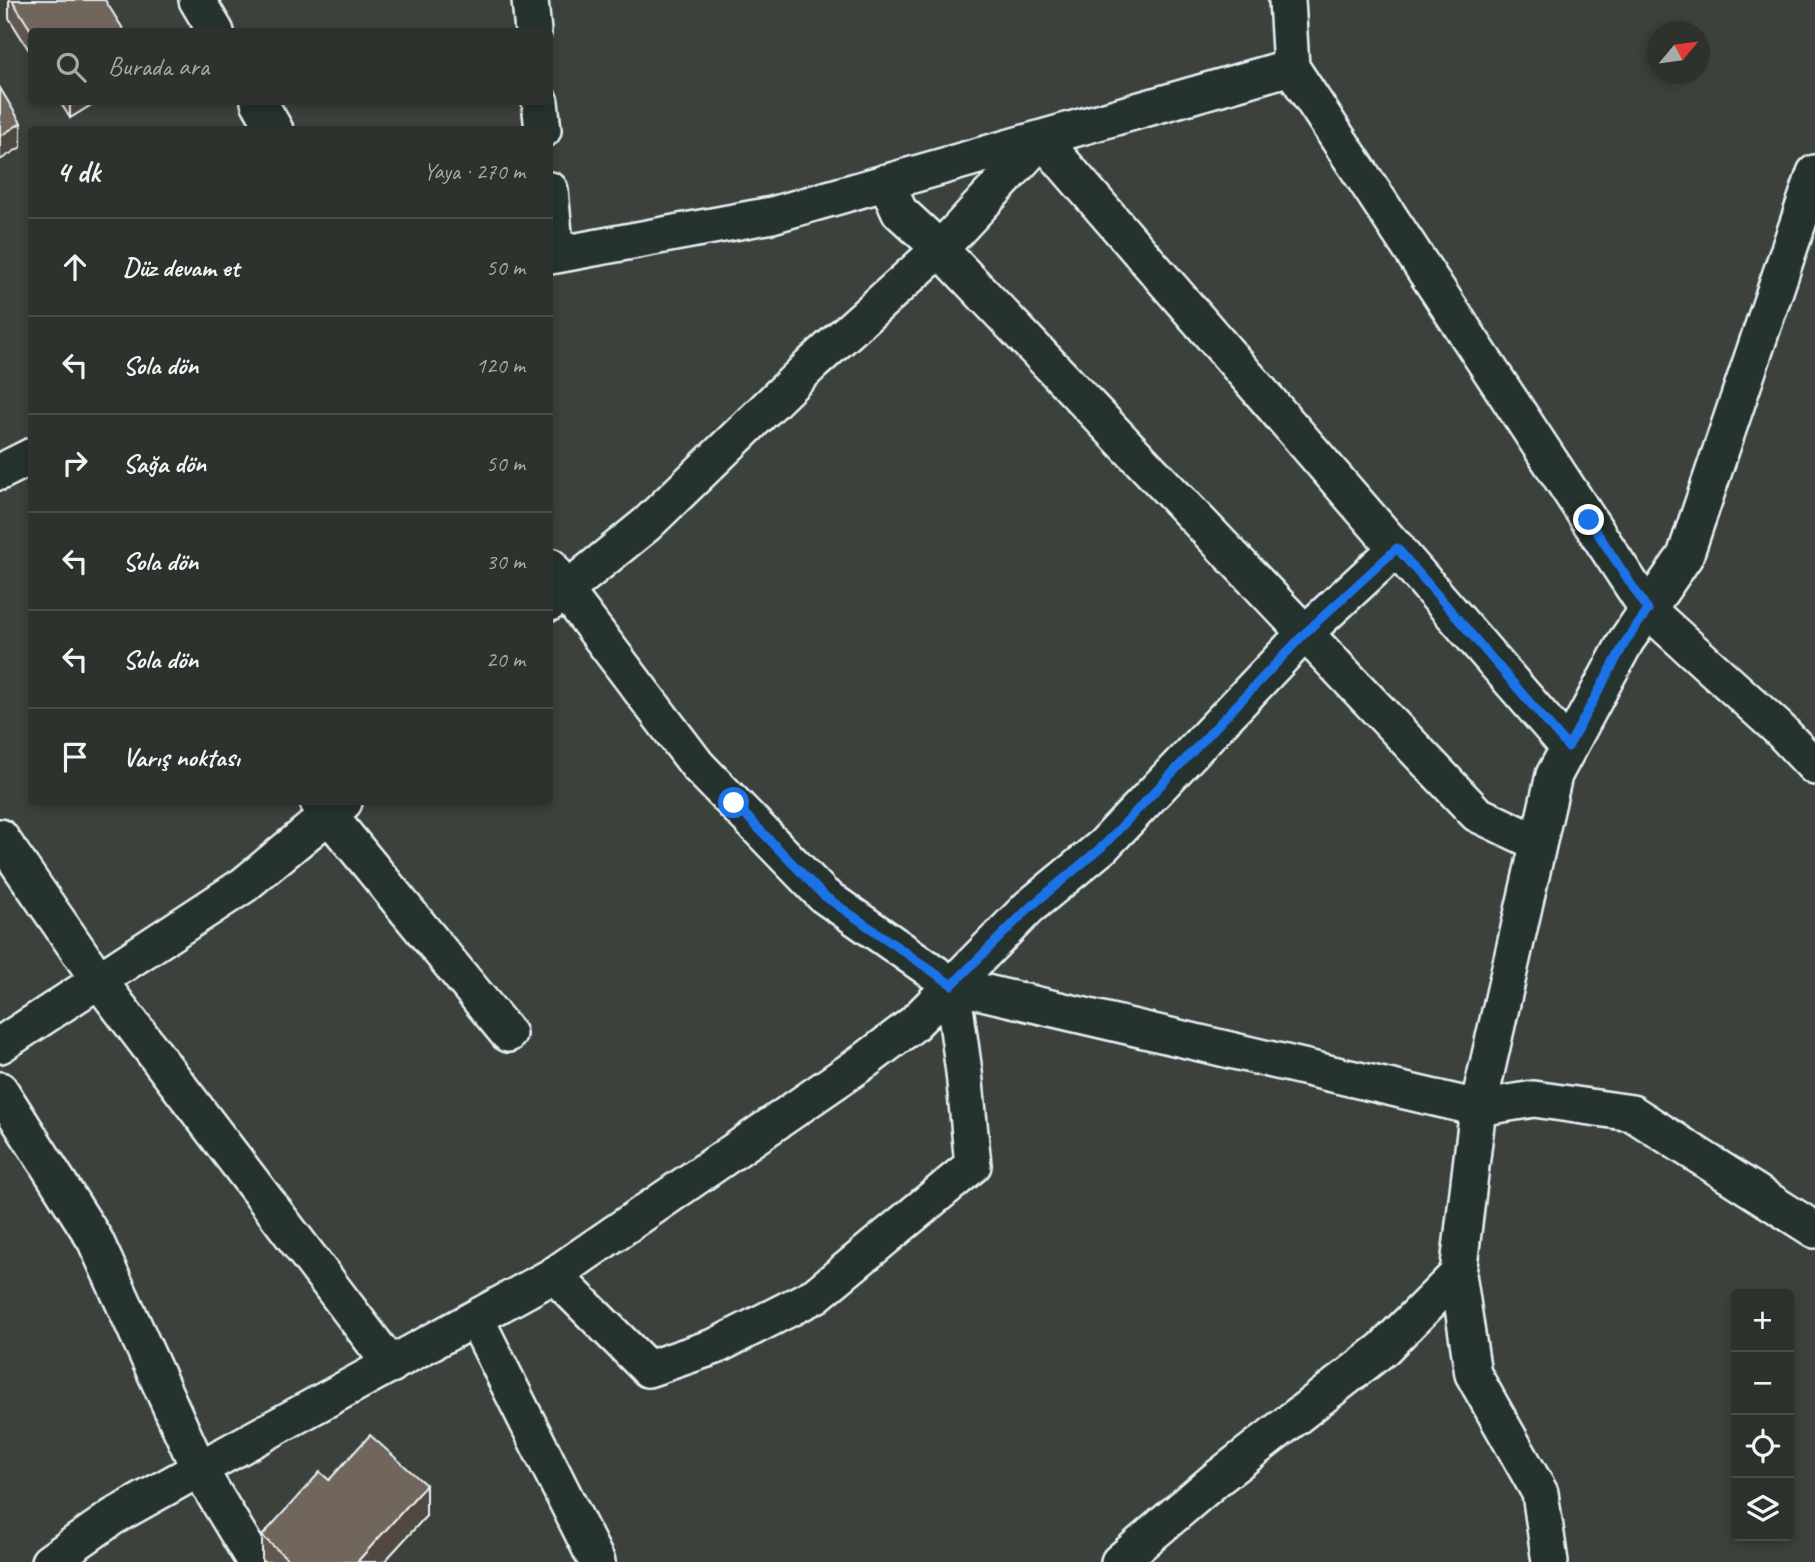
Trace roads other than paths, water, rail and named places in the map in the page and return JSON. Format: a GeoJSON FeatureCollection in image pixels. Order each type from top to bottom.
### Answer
{"type":"FeatureCollection","features":[{"type":"Feature","properties":{"kind":"street"},"geometry":{"type":"LineString","coordinates":[[197,0],[214,28]]}},
{"type":"Feature","properties":{"kind":"street"},"geometry":{"type":"LineString","coordinates":[[530,0],[533,28]]}},
{"type":"Feature","properties":{"kind":"street"},"geometry":{"type":"LineString","coordinates":[[1287,0],[1291,67],[1648,610],[1779,729],[1815,768]]}},
{"type":"Feature","properties":{"kind":"street"},"geometry":{"type":"LineString","coordinates":[[553,255],[772,215],[1291,67]]}},
{"type":"Feature","properties":{"kind":"street"},"geometry":{"type":"LineString","coordinates":[[260,105],[273,126]]}},
{"type":"Feature","properties":{"kind":"street"},"geometry":{"type":"LineString","coordinates":[[540,105],[543,126]]}},
{"type":"Feature","properties":{"kind":"street"},"geometry":{"type":"LineString","coordinates":[[1042,139],[940,249],[813,363],[647,524],[554,586],[698,766],[823,895],[952,985],[1478,1108],[1534,1099],[1632,1112],[1815,1230]]}},
{"type":"Feature","properties":{"kind":"street"},"geometry":{"type":"LineString","coordinates":[[1042,139],[1568,747]]}},
{"type":"Feature","properties":{"kind":"street"},"geometry":{"type":"LineString","coordinates":[[1550,1562],[1540,1493],[1473,1374],[1458,1273],[1478,1108],[1553,775],[1626,641],[1685,556],[1815,173]]}},
{"type":"Feature","properties":{"kind":"street"},"geometry":{"type":"LineString","coordinates":[[886,182],[899,211],[940,249],[1477,814],[1538,843]]}},
{"type":"Feature","properties":{"kind":"street"},"geometry":{"type":"LineString","coordinates":[[0,472],[28,458]]}},
{"type":"Feature","properties":{"kind":"street"},"geometry":{"type":"LineString","coordinates":[[49,1562],[113,1517],[554,1275],[866,1060],[912,1025],[1029,908],[1103,846],[1305,633],[1397,548]]}},
{"type":"Feature","properties":{"kind":"street"},"geometry":{"type":"LineString","coordinates":[[0,1045],[100,982],[244,885],[331,806],[508,1034]]}},
{"type":"Feature","properties":{"kind":"street"},"geometry":{"type":"LineString","coordinates":[[0,837],[100,982],[391,1365]]}},
{"type":"Feature","properties":{"kind":"street"},"geometry":{"type":"LineString","coordinates":[[554,1275],[648,1369],[716,1346],[816,1295],[973,1165],[952,985]]}},
{"type":"Feature","properties":{"kind":"street"},"geometry":{"type":"LineString","coordinates":[[0,1090],[95,1240],[199,1469],[255,1562]]}},
{"type":"Feature","properties":{"kind":"street"},"geometry":{"type":"LineString","coordinates":[[1119,1562],[1215,1480],[1383,1349],[1458,1273]]}},
{"type":"Feature","properties":{"kind":"street"},"geometry":{"type":"LineString","coordinates":[[476,1319],[597,1562]]}}]}
